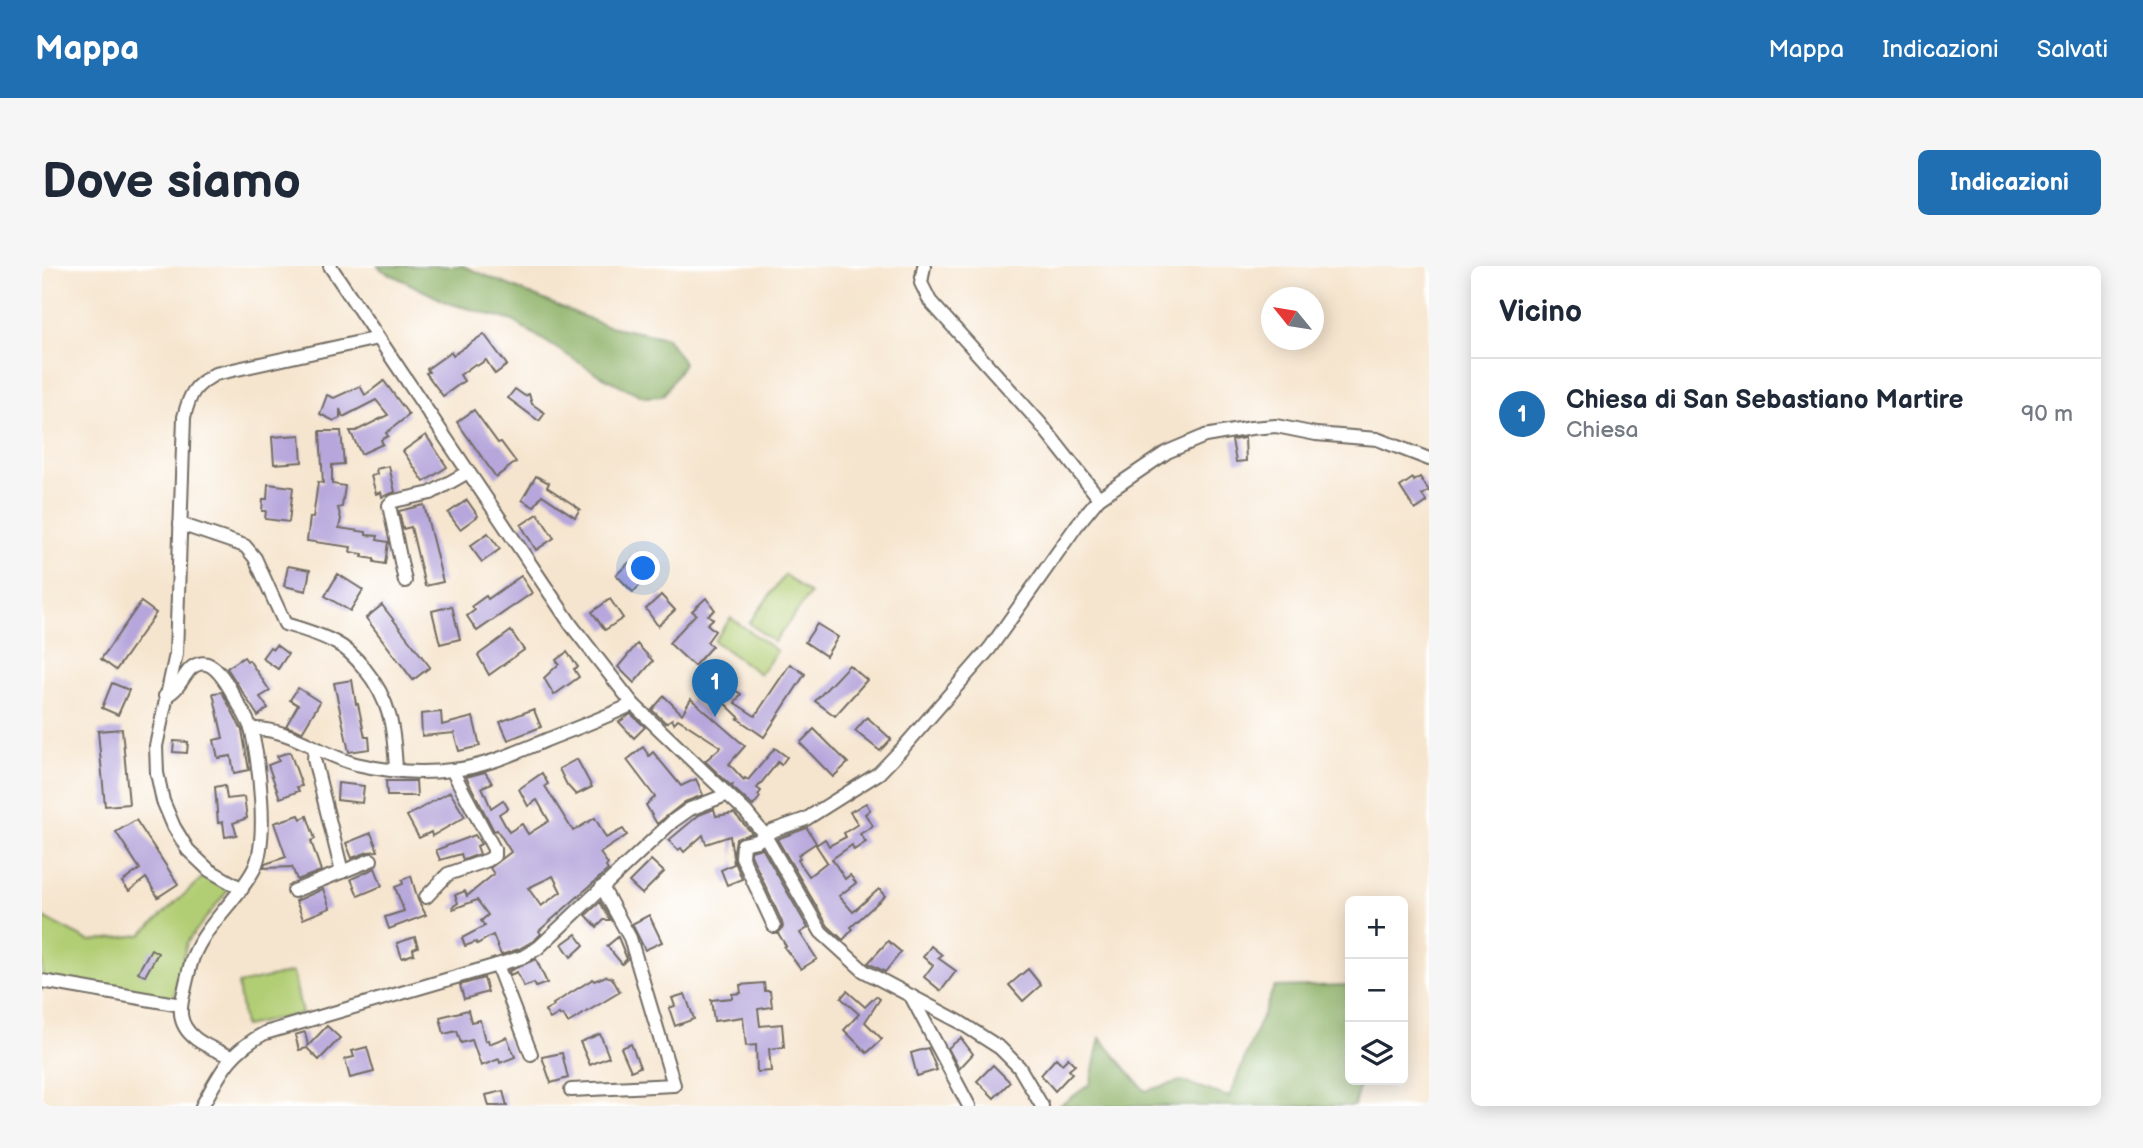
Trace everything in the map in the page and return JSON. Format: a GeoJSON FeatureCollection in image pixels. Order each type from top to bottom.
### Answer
{"type":"FeatureCollection","features":[{"type":"Feature","properties":{"kind":"street"},"geometry":{"type":"LineString","coordinates":[[330,266],[602,667],[633,704],[746,812],[764,834],[821,932],[864,971],[958,1021],[1000,1048],[1019,1067],[1042,1106]]}},
{"type":"Feature","properties":{"kind":"street"},"geometry":{"type":"LineString","coordinates":[[924,266],[921,283],[930,301],[1039,422],[1099,498]]}},
{"type":"Feature","properties":{"kind":"street"},"geometry":{"type":"LineString","coordinates":[[242,888],[209,870],[188,849],[174,827],[163,801],[157,774],[156,746],[176,654],[184,417],[189,397],[199,382],[215,374],[378,338]]}},
{"type":"Feature","properties":{"kind":"street"},"geometry":{"type":"LineString","coordinates":[[774,926],[742,857],[743,844],[757,841],[764,834],[806,820],[878,773],[990,648],[1099,498],[1167,452],[1205,436],[1251,428],[1276,426],[1317,434],[1377,439],[1429,459]]}},
{"type":"Feature","properties":{"kind":"street"},"geometry":{"type":"LineString","coordinates":[[405,582],[389,505],[394,501],[431,493],[468,472]]}},
{"type":"Feature","properties":{"kind":"street"},"geometry":{"type":"LineString","coordinates":[[180,524],[245,546],[255,558],[285,624],[336,643],[352,654],[376,682],[389,710],[394,733],[396,770]]}},
{"type":"Feature","properties":{"kind":"street"},"geometry":{"type":"LineString","coordinates":[[165,696],[175,692],[190,669],[197,664],[206,663],[215,668],[251,729],[260,784],[260,854],[242,888],[205,936],[193,957],[181,1005],[181,1019],[187,1031],[197,1041],[231,1057]]}},
{"type":"Feature","properties":{"kind":"street"},"geometry":{"type":"LineString","coordinates":[[251,729],[281,731],[315,749],[377,769],[452,770],[513,754],[633,704]]}},
{"type":"Feature","properties":{"kind":"street"},"geometry":{"type":"LineString","coordinates":[[315,749],[314,759],[342,872]]}},
{"type":"Feature","properties":{"kind":"street"},"geometry":{"type":"LineString","coordinates":[[426,897],[448,874],[494,856],[494,849],[452,770]]}},
{"type":"Feature","properties":{"kind":"street"},"geometry":{"type":"LineString","coordinates":[[202,1106],[231,1057],[245,1044],[265,1033],[523,957],[538,948],[673,821],[690,809],[726,795]]}},
{"type":"Feature","properties":{"kind":"street"},"geometry":{"type":"LineString","coordinates":[[294,891],[370,860]]}},
{"type":"Feature","properties":{"kind":"street"},"geometry":{"type":"LineString","coordinates":[[571,1090],[674,1085],[631,938],[602,887]]}},
{"type":"Feature","properties":{"kind":"street"},"geometry":{"type":"LineString","coordinates":[[497,965],[531,1054]]}},
{"type":"Feature","properties":{"kind":"street"},"geometry":{"type":"LineString","coordinates":[[42,981],[181,1005]]}},
{"type":"Feature","properties":{"kind":"street"},"geometry":{"type":"LineString","coordinates":[[911,996],[969,1106]]}},
{"type":"Feature","properties":{"kind":"green space"},"geometry":{"type":"Polygon","coordinates":[[[378,266],[463,266],[604,325],[667,338],[684,363],[663,396],[644,397],[597,374],[513,321],[448,303],[378,266]]]}},
{"type":"Feature","properties":{"kind":"green space"},"geometry":{"type":"Polygon","coordinates":[[[785,575],[810,594],[774,642],[749,623],[785,575]]]}},
{"type":"Feature","properties":{"kind":"green space"},"geometry":{"type":"Polygon","coordinates":[[[731,618],[777,651],[760,674],[714,641],[731,618]]]}},
{"type":"Feature","properties":{"kind":"green space"},"geometry":{"type":"Polygon","coordinates":[[[205,875],[228,890],[187,942],[173,1001],[46,984],[42,989],[42,917],[89,941],[141,935],[205,875]]]}},
{"type":"Feature","properties":{"kind":"green space"},"geometry":{"type":"Polygon","coordinates":[[[293,972],[302,1014],[244,1026],[238,984],[293,972]]]}},
{"type":"Feature","properties":{"kind":"green space"},"geometry":{"type":"Polygon","coordinates":[[[1345,985],[1345,1085],[1360,1085],[1354,1106],[1059,1106],[1090,1084],[1100,1038],[1145,1091],[1181,1081],[1229,1097],[1274,987],[1345,985]]]}},
{"type":"Feature","properties":{"kind":"building"},"geometry":{"type":"Polygon","coordinates":[[[484,334],[507,365],[495,374],[486,360],[477,366],[475,364],[460,375],[464,381],[443,396],[426,373],[429,372],[427,369],[484,334]]]}},
{"type":"Feature","properties":{"kind":"building"},"geometry":{"type":"Polygon","coordinates":[[[384,381],[409,415],[386,433],[388,436],[381,440],[383,444],[361,454],[350,431],[356,431],[388,415],[376,400],[343,417],[340,409],[340,418],[334,421],[320,414],[327,395],[334,398],[360,386],[365,395],[384,381]]]}},
{"type":"Feature","properties":{"kind":"building"},"geometry":{"type":"Polygon","coordinates":[[[515,389],[525,396],[529,394],[532,404],[545,413],[539,421],[508,398],[515,389]]]}},
{"type":"Feature","properties":{"kind":"building"},"geometry":{"type":"Polygon","coordinates":[[[474,410],[516,462],[496,477],[457,422],[474,410]]]}},
{"type":"Feature","properties":{"kind":"building"},"geometry":{"type":"Polygon","coordinates":[[[320,431],[341,431],[344,464],[332,465],[332,484],[345,486],[342,507],[338,508],[341,519],[339,528],[366,532],[366,535],[378,536],[377,540],[388,542],[385,564],[362,557],[363,554],[350,552],[351,547],[307,541],[318,482],[323,483],[320,431]]]}},
{"type":"Feature","properties":{"kind":"building"},"geometry":{"type":"Polygon","coordinates":[[[300,435],[302,462],[274,464],[272,437],[300,435]]]}},
{"type":"Feature","properties":{"kind":"building"},"geometry":{"type":"Polygon","coordinates":[[[426,435],[447,467],[424,482],[403,451],[426,435]]]}},
{"type":"Feature","properties":{"kind":"building"},"geometry":{"type":"Polygon","coordinates":[[[1245,438],[1246,461],[1236,462],[1232,440],[1245,438]]]}},
{"type":"Feature","properties":{"kind":"building"},"geometry":{"type":"Polygon","coordinates":[[[389,466],[395,492],[382,497],[381,492],[376,494],[371,476],[377,474],[376,469],[389,466]]]}},
{"type":"Feature","properties":{"kind":"building"},"geometry":{"type":"Polygon","coordinates":[[[536,476],[549,483],[547,487],[580,509],[575,517],[542,495],[534,507],[522,500],[536,476]]]}},
{"type":"Feature","properties":{"kind":"building"},"geometry":{"type":"Polygon","coordinates":[[[1420,477],[1429,491],[1422,495],[1427,502],[1415,510],[1400,487],[1413,478],[1414,481],[1420,477]]]}},
{"type":"Feature","properties":{"kind":"building"},"geometry":{"type":"Polygon","coordinates":[[[268,484],[293,487],[289,522],[265,519],[266,511],[262,511],[263,499],[267,499],[268,484]]]}},
{"type":"Feature","properties":{"kind":"building"},"geometry":{"type":"Polygon","coordinates":[[[467,500],[478,516],[460,529],[448,513],[467,500]]]}},
{"type":"Feature","properties":{"kind":"building"},"geometry":{"type":"Polygon","coordinates":[[[424,505],[443,582],[425,586],[411,527],[403,529],[399,511],[424,505]]]}},
{"type":"Feature","properties":{"kind":"building"},"geometry":{"type":"Polygon","coordinates":[[[538,514],[554,538],[536,550],[521,525],[538,514]]]}},
{"type":"Feature","properties":{"kind":"building"},"geometry":{"type":"Polygon","coordinates":[[[488,533],[500,549],[482,562],[470,546],[488,533]]]}},
{"type":"Feature","properties":{"kind":"building"},"geometry":{"type":"Polygon","coordinates":[[[634,558],[650,576],[633,592],[616,575],[634,558]]]}},
{"type":"Feature","properties":{"kind":"building"},"geometry":{"type":"Polygon","coordinates":[[[288,566],[310,570],[306,591],[284,586],[288,566]]]}},
{"type":"Feature","properties":{"kind":"building"},"geometry":{"type":"Polygon","coordinates":[[[338,574],[363,590],[350,611],[325,596],[338,574]]]}},
{"type":"Feature","properties":{"kind":"building"},"geometry":{"type":"Polygon","coordinates":[[[521,576],[532,593],[477,631],[467,616],[475,610],[472,606],[486,596],[488,599],[521,576]]]}},
{"type":"Feature","properties":{"kind":"building"},"geometry":{"type":"Polygon","coordinates":[[[661,595],[675,610],[658,626],[646,609],[661,595]]]}},
{"type":"Feature","properties":{"kind":"building"},"geometry":{"type":"Polygon","coordinates":[[[706,598],[715,610],[708,615],[713,619],[707,624],[715,631],[707,642],[712,646],[694,666],[669,643],[696,614],[692,611],[706,598]]]}},
{"type":"Feature","properties":{"kind":"building"},"geometry":{"type":"Polygon","coordinates":[[[610,599],[623,618],[605,630],[592,612],[610,599]]]}},
{"type":"Feature","properties":{"kind":"building"},"geometry":{"type":"Polygon","coordinates":[[[141,602],[156,613],[116,670],[101,659],[141,602]]]}},
{"type":"Feature","properties":{"kind":"building"},"geometry":{"type":"Polygon","coordinates":[[[382,605],[430,667],[413,680],[366,618],[382,605]]]}},
{"type":"Feature","properties":{"kind":"building"},"geometry":{"type":"Polygon","coordinates":[[[452,606],[460,639],[440,644],[432,611],[452,606]]]}},
{"type":"Feature","properties":{"kind":"building"},"geometry":{"type":"Polygon","coordinates":[[[817,624],[838,637],[826,656],[805,642],[817,624]]]}},
{"type":"Feature","properties":{"kind":"building"},"geometry":{"type":"Polygon","coordinates":[[[511,631],[524,650],[489,675],[478,655],[511,631]]]}},
{"type":"Feature","properties":{"kind":"building"},"geometry":{"type":"Polygon","coordinates":[[[637,644],[653,661],[634,683],[618,667],[637,644]]]}},
{"type":"Feature","properties":{"kind":"building"},"geometry":{"type":"Polygon","coordinates":[[[276,645],[288,654],[278,669],[262,658],[270,647],[273,649],[276,645]]]}},
{"type":"Feature","properties":{"kind":"building"},"geometry":{"type":"Polygon","coordinates":[[[567,652],[578,667],[574,669],[579,677],[554,695],[544,678],[559,664],[556,660],[567,652]]]}},
{"type":"Feature","properties":{"kind":"building"},"geometry":{"type":"Polygon","coordinates":[[[244,657],[249,660],[270,691],[260,697],[268,708],[258,716],[227,668],[244,657]]]}},
{"type":"Feature","properties":{"kind":"building"},"geometry":{"type":"Polygon","coordinates":[[[790,664],[805,674],[764,737],[738,719],[740,718],[720,699],[723,695],[727,698],[733,689],[741,694],[735,703],[755,716],[790,664]]]}},
{"type":"Feature","properties":{"kind":"building"},"geometry":{"type":"Polygon","coordinates":[[[849,665],[867,680],[835,716],[815,701],[849,665]]]}},
{"type":"Feature","properties":{"kind":"building"},"geometry":{"type":"Polygon","coordinates":[[[352,680],[356,704],[365,737],[369,737],[370,749],[349,752],[334,683],[352,680]]]}},
{"type":"Feature","properties":{"kind":"building"},"geometry":{"type":"Polygon","coordinates":[[[112,683],[129,690],[118,715],[102,708],[112,683]]]}},
{"type":"Feature","properties":{"kind":"building"},"geometry":{"type":"Polygon","coordinates":[[[298,688],[320,702],[302,732],[286,726],[298,705],[290,700],[298,688]]]}},
{"type":"Feature","properties":{"kind":"building"},"geometry":{"type":"Polygon","coordinates":[[[222,692],[242,730],[249,770],[234,773],[231,756],[218,758],[214,740],[223,738],[213,693],[222,692]]]}},
{"type":"Feature","properties":{"kind":"building"},"geometry":{"type":"Polygon","coordinates":[[[664,696],[682,714],[691,699],[745,746],[729,764],[744,780],[748,780],[775,748],[787,757],[781,765],[778,762],[757,788],[761,791],[758,795],[760,797],[753,806],[732,787],[733,784],[730,785],[705,761],[721,747],[678,719],[674,723],[672,719],[666,723],[652,710],[664,696]]]}},
{"type":"Feature","properties":{"kind":"building"},"geometry":{"type":"Polygon","coordinates":[[[534,710],[541,727],[508,740],[500,722],[534,710]]]}},
{"type":"Feature","properties":{"kind":"building"},"geometry":{"type":"Polygon","coordinates":[[[441,712],[442,725],[473,717],[480,746],[459,751],[454,733],[422,736],[421,714],[441,712]]]}},
{"type":"Feature","properties":{"kind":"building"},"geometry":{"type":"Polygon","coordinates":[[[631,714],[645,727],[634,738],[619,722],[631,714]]]}},
{"type":"Feature","properties":{"kind":"building"},"geometry":{"type":"Polygon","coordinates":[[[867,717],[891,739],[880,751],[855,731],[867,717]]]}},
{"type":"Feature","properties":{"kind":"building"},"geometry":{"type":"Polygon","coordinates":[[[122,729],[129,804],[105,806],[98,731],[122,729]]]}},
{"type":"Feature","properties":{"kind":"building"},"geometry":{"type":"Polygon","coordinates":[[[814,729],[848,763],[833,777],[800,743],[814,729]]]}},
{"type":"Feature","properties":{"kind":"building"},"geometry":{"type":"Polygon","coordinates":[[[174,741],[188,742],[187,753],[173,752],[174,741]]]}},
{"type":"Feature","properties":{"kind":"building"},"geometry":{"type":"Polygon","coordinates":[[[643,747],[649,756],[653,752],[681,786],[696,779],[703,795],[685,802],[657,824],[646,805],[655,797],[627,760],[643,747]]]}},
{"type":"Feature","properties":{"kind":"building"},"geometry":{"type":"Polygon","coordinates":[[[290,752],[302,786],[297,787],[299,791],[280,798],[268,765],[279,761],[277,756],[290,752]]]}},
{"type":"Feature","properties":{"kind":"building"},"geometry":{"type":"Polygon","coordinates":[[[577,759],[592,787],[576,795],[559,769],[577,759]]]}},
{"type":"Feature","properties":{"kind":"building"},"geometry":{"type":"Polygon","coordinates":[[[485,772],[492,783],[482,787],[491,808],[503,800],[508,808],[499,814],[509,832],[522,824],[528,834],[549,821],[537,800],[528,806],[519,789],[542,773],[548,784],[545,786],[573,831],[595,818],[606,838],[623,829],[627,835],[600,853],[608,864],[608,870],[539,931],[541,934],[519,949],[501,955],[493,935],[477,944],[476,942],[465,946],[462,938],[485,926],[481,921],[488,915],[477,900],[453,909],[452,907],[458,903],[455,895],[465,891],[467,896],[494,874],[490,868],[511,852],[497,830],[494,831],[466,777],[485,772]],[[553,876],[528,888],[541,906],[561,892],[553,876]]]}},
{"type":"Feature","properties":{"kind":"building"},"geometry":{"type":"Polygon","coordinates":[[[386,781],[416,781],[417,796],[387,796],[386,781]]]}},
{"type":"Feature","properties":{"kind":"building"},"geometry":{"type":"Polygon","coordinates":[[[338,783],[364,786],[362,803],[337,800],[338,783]]]}},
{"type":"Feature","properties":{"kind":"building"},"geometry":{"type":"Polygon","coordinates":[[[225,785],[227,799],[244,797],[247,818],[233,823],[237,835],[225,837],[223,822],[218,823],[215,787],[225,785]]]}},
{"type":"Feature","properties":{"kind":"building"},"geometry":{"type":"Polygon","coordinates":[[[450,792],[465,817],[432,836],[431,832],[419,838],[407,816],[450,792]]]}},
{"type":"Feature","properties":{"kind":"building"},"geometry":{"type":"Polygon","coordinates":[[[866,803],[870,810],[865,814],[873,826],[860,834],[866,842],[854,850],[852,845],[832,859],[845,879],[850,875],[856,883],[839,896],[853,912],[879,889],[885,896],[851,927],[853,929],[843,940],[828,926],[777,839],[807,828],[816,843],[798,855],[798,860],[809,876],[827,862],[816,845],[825,839],[829,846],[846,837],[844,833],[858,824],[850,812],[866,803]]]}},
{"type":"Feature","properties":{"kind":"building"},"geometry":{"type":"Polygon","coordinates":[[[714,809],[716,816],[734,813],[752,833],[736,839],[733,857],[730,836],[706,844],[703,835],[684,852],[681,848],[678,850],[669,840],[699,815],[714,809]]]}},
{"type":"Feature","properties":{"kind":"building"},"geometry":{"type":"Polygon","coordinates":[[[299,815],[301,819],[307,816],[315,839],[311,841],[321,871],[297,880],[292,867],[264,868],[265,864],[286,857],[274,823],[299,815]]]}},
{"type":"Feature","properties":{"kind":"building"},"geometry":{"type":"Polygon","coordinates":[[[136,820],[178,884],[158,897],[146,878],[129,891],[122,882],[140,869],[116,832],[136,820]]]}},
{"type":"Feature","properties":{"kind":"building"},"geometry":{"type":"Polygon","coordinates":[[[371,833],[378,851],[352,858],[346,843],[371,833]]]}},
{"type":"Feature","properties":{"kind":"building"},"geometry":{"type":"Polygon","coordinates":[[[475,835],[481,844],[477,846],[480,854],[463,860],[461,854],[440,860],[436,850],[475,835]]]}},
{"type":"Feature","properties":{"kind":"building"},"geometry":{"type":"Polygon","coordinates":[[[762,848],[808,928],[800,933],[817,959],[801,969],[784,947],[786,946],[778,933],[783,927],[782,922],[751,855],[751,851],[762,848]]]}},
{"type":"Feature","properties":{"kind":"building"},"geometry":{"type":"Polygon","coordinates":[[[733,857],[742,879],[727,885],[721,870],[734,864],[733,857]]]}},
{"type":"Feature","properties":{"kind":"building"},"geometry":{"type":"Polygon","coordinates":[[[651,860],[664,872],[642,894],[629,882],[651,860]]]}},
{"type":"Feature","properties":{"kind":"building"},"geometry":{"type":"Polygon","coordinates":[[[375,868],[382,886],[358,896],[351,879],[375,868]]]}},
{"type":"Feature","properties":{"kind":"building"},"geometry":{"type":"Polygon","coordinates":[[[411,876],[426,915],[389,929],[385,917],[404,911],[395,887],[411,876]]]}},
{"type":"Feature","properties":{"kind":"building"},"geometry":{"type":"Polygon","coordinates":[[[323,889],[330,908],[303,919],[296,901],[323,889]]]}},
{"type":"Feature","properties":{"kind":"building"},"geometry":{"type":"Polygon","coordinates":[[[600,902],[610,920],[604,920],[597,927],[586,915],[600,902]]]}},
{"type":"Feature","properties":{"kind":"building"},"geometry":{"type":"Polygon","coordinates":[[[649,915],[662,942],[645,950],[632,924],[649,915]]]}},
{"type":"Feature","properties":{"kind":"building"},"geometry":{"type":"Polygon","coordinates":[[[576,934],[584,945],[571,957],[562,944],[576,934]]]}},
{"type":"Feature","properties":{"kind":"building"},"geometry":{"type":"Polygon","coordinates":[[[415,937],[418,947],[413,949],[414,954],[402,958],[397,943],[415,937]]]}},
{"type":"Feature","properties":{"kind":"building"},"geometry":{"type":"Polygon","coordinates":[[[618,937],[627,959],[622,964],[607,946],[618,937]]]}},
{"type":"Feature","properties":{"kind":"building"},"geometry":{"type":"Polygon","coordinates":[[[888,941],[901,952],[885,972],[868,963],[888,941]]]}},
{"type":"Feature","properties":{"kind":"building"},"geometry":{"type":"Polygon","coordinates":[[[931,946],[942,955],[938,958],[956,971],[941,991],[924,977],[933,965],[923,957],[931,946]]]}},
{"type":"Feature","properties":{"kind":"building"},"geometry":{"type":"Polygon","coordinates":[[[151,949],[158,953],[145,976],[138,972],[151,949]]]}},
{"type":"Feature","properties":{"kind":"building"},"geometry":{"type":"Polygon","coordinates":[[[536,959],[547,983],[536,987],[534,983],[524,987],[517,972],[510,975],[509,971],[536,959]]]}},
{"type":"Feature","properties":{"kind":"building"},"geometry":{"type":"Polygon","coordinates":[[[1028,969],[1041,985],[1023,1001],[1009,985],[1028,969]]]}},
{"type":"Feature","properties":{"kind":"building"},"geometry":{"type":"Polygon","coordinates":[[[606,976],[612,978],[620,992],[568,1023],[563,1015],[559,1014],[550,1019],[545,1011],[554,1006],[553,1004],[593,979],[594,981],[606,976]]]}},
{"type":"Feature","properties":{"kind":"building"},"geometry":{"type":"Polygon","coordinates":[[[484,978],[488,992],[464,999],[460,985],[484,978]]]}},
{"type":"Feature","properties":{"kind":"building"},"geometry":{"type":"Polygon","coordinates":[[[764,983],[765,991],[770,991],[772,1007],[758,1009],[760,1026],[782,1024],[784,1047],[769,1049],[771,1071],[757,1072],[756,1045],[746,1046],[743,1017],[714,1021],[711,1000],[732,998],[732,994],[741,993],[740,985],[764,983]]]}},
{"type":"Feature","properties":{"kind":"building"},"geometry":{"type":"Polygon","coordinates":[[[847,991],[865,1007],[876,996],[880,999],[865,1022],[882,1039],[867,1053],[844,1030],[859,1014],[841,998],[847,991]]]}},
{"type":"Feature","properties":{"kind":"building"},"geometry":{"type":"Polygon","coordinates":[[[685,994],[694,1019],[675,1026],[669,1008],[675,1006],[672,998],[685,994]]]}},
{"type":"Feature","properties":{"kind":"building"},"geometry":{"type":"Polygon","coordinates":[[[468,1010],[471,1022],[480,1020],[485,1041],[488,1040],[489,1044],[507,1037],[515,1057],[500,1063],[499,1059],[481,1066],[472,1040],[461,1043],[457,1031],[444,1034],[440,1017],[468,1010]]]}},
{"type":"Feature","properties":{"kind":"building"},"geometry":{"type":"Polygon","coordinates":[[[327,1026],[340,1038],[319,1060],[307,1048],[299,1050],[295,1035],[305,1032],[308,1046],[327,1026]]]}},
{"type":"Feature","properties":{"kind":"building"},"geometry":{"type":"Polygon","coordinates":[[[600,1034],[609,1057],[590,1065],[580,1042],[600,1034]]]}},
{"type":"Feature","properties":{"kind":"building"},"geometry":{"type":"Polygon","coordinates":[[[961,1038],[973,1054],[959,1069],[948,1048],[961,1038]]]}},
{"type":"Feature","properties":{"kind":"building"},"geometry":{"type":"Polygon","coordinates":[[[631,1044],[640,1067],[631,1071],[621,1048],[631,1044]]]}},
{"type":"Feature","properties":{"kind":"building"},"geometry":{"type":"Polygon","coordinates":[[[367,1047],[374,1072],[350,1078],[345,1059],[354,1057],[352,1051],[367,1047]]]}},
{"type":"Feature","properties":{"kind":"building"},"geometry":{"type":"Polygon","coordinates":[[[928,1048],[937,1070],[917,1076],[911,1053],[928,1048]]]}},
{"type":"Feature","properties":{"kind":"building"},"geometry":{"type":"Polygon","coordinates":[[[562,1053],[568,1078],[551,1083],[542,1057],[562,1053]]]}},
{"type":"Feature","properties":{"kind":"building"},"geometry":{"type":"Polygon","coordinates":[[[1056,1058],[1062,1064],[1068,1058],[1075,1065],[1069,1070],[1072,1073],[1055,1091],[1041,1075],[1056,1058]]]}},
{"type":"Feature","properties":{"kind":"building"},"geometry":{"type":"Polygon","coordinates":[[[993,1065],[1010,1082],[994,1098],[977,1081],[993,1065]]]}},
{"type":"Feature","properties":{"kind":"building"},"geometry":{"type":"Polygon","coordinates":[[[503,1091],[507,1106],[489,1106],[486,1095],[503,1091]]]}},
{"type":"Feature","properties":{"kind":"place","name":"Chiesa di San Sebastiano Martire"},"geometry":{"type":"Point","coordinates":[715,717]}}]}
